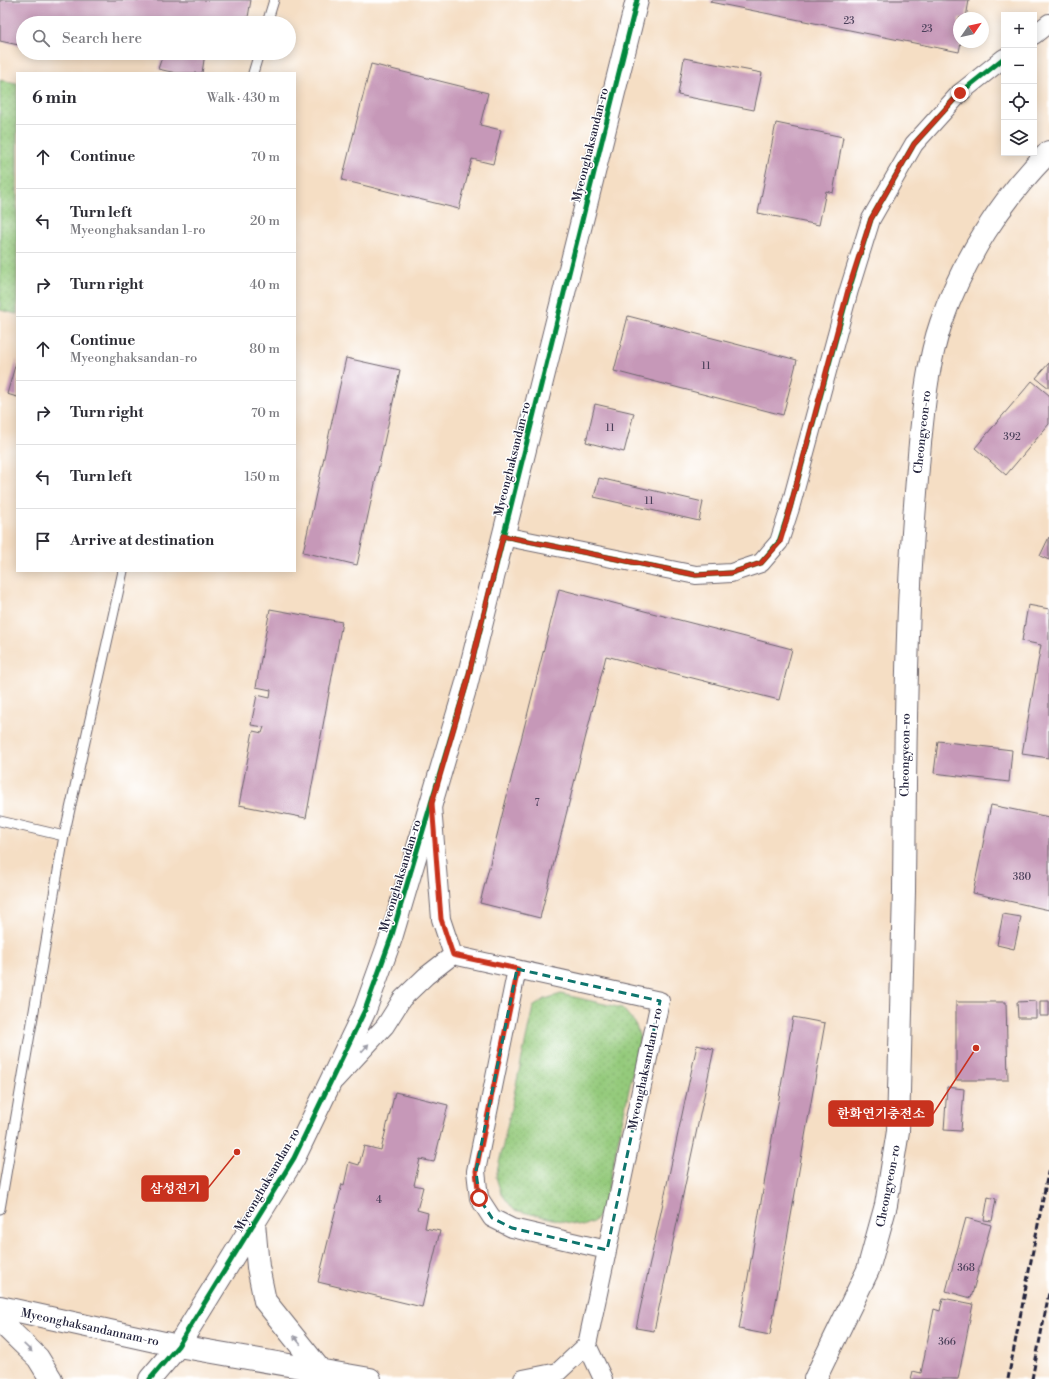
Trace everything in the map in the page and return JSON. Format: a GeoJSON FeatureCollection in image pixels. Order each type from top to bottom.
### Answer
{"type":"FeatureCollection","features":[{"type":"Feature","properties":{"kind":"street","name":"Myeonghaksandan-ro"},"geometry":{"type":"LineString","coordinates":[[150,1379],[178,1346],[294,1158],[329,1088],[365,1010],[389,945],[466,686],[637,0]]}},
{"type":"Feature","properties":{"kind":"street"},"geometry":{"type":"LineString","coordinates":[[1037,32],[1049,23]]}},
{"type":"Feature","properties":{"kind":"street"},"geometry":{"type":"LineString","coordinates":[[503,536],[696,575],[731,573],[761,563],[780,542],[848,290],[871,219],[914,144],[960,93],[1001,60]]}},
{"type":"Feature","properties":{"kind":"street","name":"Cheongyeon-ro"},"geometry":{"type":"LineString","coordinates":[[815,1379],[868,1270],[886,1205],[898,1131],[907,653],[914,507],[923,414],[932,356],[941,322],[957,284],[978,244],[1004,204],[1032,168],[1049,152]]}},
{"type":"Feature","properties":{"kind":"street"},"geometry":{"type":"LineString","coordinates":[[329,1088],[385,1026],[402,999],[426,976],[453,955],[441,919],[432,803]]}},
{"type":"Feature","properties":{"kind":"street","name":"Myeonghaksandan 1-ro"},"geometry":{"type":"LineString","coordinates":[[453,955],[660,1001],[586,1345]]}},
{"type":"Feature","properties":{"kind":"street"},"geometry":{"type":"LineString","coordinates":[[518,969],[476,1171],[479,1198],[492,1218],[512,1228],[607,1250]]}},
{"type":"Feature","properties":{"kind":"street"},"geometry":{"type":"LineString","coordinates":[[254,1223],[258,1267],[264,1301],[321,1371]]}},
{"type":"Feature","properties":{"kind":"street","name":"Myeonghaksandannam-ro"},"geometry":{"type":"LineString","coordinates":[[0,1307],[178,1346],[370,1379]]}},
{"type":"Feature","properties":{"kind":"street"},"geometry":{"type":"LineString","coordinates":[[0,1321],[38,1358],[51,1379]]}},
{"type":"Feature","properties":{"kind":"street"},"geometry":{"type":"LineString","coordinates":[[524,1379],[558,1372],[586,1345],[603,1379]]}},
{"type":"Feature","properties":{"kind":"lane"},"geometry":{"type":"LineString","coordinates":[[269,16],[274,0]]}},
{"type":"Feature","properties":{"kind":"lane"},"geometry":{"type":"LineString","coordinates":[[253,72],[257,60]]}},
{"type":"Feature","properties":{"kind":"lane"},"geometry":{"type":"LineString","coordinates":[[0,1209],[64,836],[123,572]]}},
{"type":"Feature","properties":{"kind":"lane"},"geometry":{"type":"LineString","coordinates":[[0,822],[64,836]]}},
{"type":"Feature","properties":{"kind":"highlighted area"},"geometry":{"type":"Polygon","coordinates":[[[517,969],[660,1001],[607,1250],[512,1228],[492,1218],[479,1198],[476,1171],[517,969]]]}},
{"type":"Feature","properties":{"kind":"green space"},"geometry":{"type":"Polygon","coordinates":[[[0,80],[16,83],[16,314],[0,310],[0,80]]]}},
{"type":"Feature","properties":{"kind":"green space"},"geometry":{"type":"Polygon","coordinates":[[[561,994],[622,1008],[635,1023],[640,1038],[603,1211],[593,1222],[583,1226],[514,1210],[501,1193],[496,1177],[533,1007],[545,999],[561,994]]]}},
{"type":"Feature","properties":{"kind":"building"},"geometry":{"type":"Polygon","coordinates":[[[0,0],[251,0],[248,16],[16,16],[16,44],[0,41],[0,0]]]}},
{"type":"Feature","properties":{"kind":"building"},"geometry":{"type":"Polygon","coordinates":[[[711,0],[969,0],[967,12],[953,12],[953,48],[960,48],[959,52],[710,2],[711,0]]]}},
{"type":"Feature","properties":{"kind":"building"},"geometry":{"type":"Polygon","coordinates":[[[684,58],[762,73],[754,110],[678,95],[684,58]]]}},
{"type":"Feature","properties":{"kind":"building"},"geometry":{"type":"Polygon","coordinates":[[[161,60],[204,60],[202,72],[172,72],[158,69],[161,60]]]}},
{"type":"Feature","properties":{"kind":"building"},"geometry":{"type":"Polygon","coordinates":[[[371,64],[488,93],[480,125],[501,130],[493,164],[472,159],[459,209],[342,180],[371,64]]]}},
{"type":"Feature","properties":{"kind":"building"},"geometry":{"type":"Polygon","coordinates":[[[776,123],[843,137],[833,193],[826,191],[819,225],[758,213],[776,123]]]}},
{"type":"Feature","properties":{"kind":"building"},"geometry":{"type":"Polygon","coordinates":[[[628,316],[797,360],[783,415],[614,371],[628,316]]]}},
{"type":"Feature","properties":{"kind":"building"},"geometry":{"type":"Polygon","coordinates":[[[346,358],[400,370],[357,565],[303,552],[346,358]]]}},
{"type":"Feature","properties":{"kind":"building"},"geometry":{"type":"Polygon","coordinates":[[[16,362],[16,397],[7,394],[16,362]]]}},
{"type":"Feature","properties":{"kind":"building"},"geometry":{"type":"Polygon","coordinates":[[[1049,363],[1049,388],[1036,378],[1049,363]]]}},
{"type":"Feature","properties":{"kind":"building"},"geometry":{"type":"Polygon","coordinates":[[[1032,381],[1049,395],[1049,424],[1006,475],[975,448],[1032,381]]]}},
{"type":"Feature","properties":{"kind":"building"},"geometry":{"type":"Polygon","coordinates":[[[595,404],[634,413],[624,452],[586,442],[595,404]]]}},
{"type":"Feature","properties":{"kind":"building"},"geometry":{"type":"Polygon","coordinates":[[[599,478],[703,502],[699,521],[594,497],[599,478]]]}},
{"type":"Feature","properties":{"kind":"building"},"geometry":{"type":"Polygon","coordinates":[[[1049,537],[1049,560],[1040,556],[1049,537]]]}},
{"type":"Feature","properties":{"kind":"building"},"geometry":{"type":"Polygon","coordinates":[[[559,589],[792,649],[779,700],[606,656],[540,918],[480,903],[559,589]]]}},
{"type":"Feature","properties":{"kind":"building"},"geometry":{"type":"Polygon","coordinates":[[[1028,605],[1049,609],[1049,758],[1022,754],[1041,645],[1022,641],[1028,605]]]}},
{"type":"Feature","properties":{"kind":"building"},"geometry":{"type":"Polygon","coordinates":[[[270,609],[342,622],[306,818],[239,805],[253,731],[262,733],[264,727],[251,725],[257,695],[270,698],[271,690],[256,687],[270,609]]]}},
{"type":"Feature","properties":{"kind":"building"},"geometry":{"type":"Polygon","coordinates":[[[938,741],[1012,750],[1009,782],[934,773],[938,741]]]}},
{"type":"Feature","properties":{"kind":"building"},"geometry":{"type":"Polygon","coordinates":[[[991,805],[1049,817],[1049,910],[973,893],[991,805]]]}},
{"type":"Feature","properties":{"kind":"building"},"geometry":{"type":"Polygon","coordinates":[[[1003,914],[1021,917],[1014,949],[997,945],[1003,914]]]}},
{"type":"Feature","properties":{"kind":"building"},"geometry":{"type":"Polygon","coordinates":[[[1036,1001],[1036,1018],[1018,1018],[1017,1002],[1036,1001]]]}},
{"type":"Feature","properties":{"kind":"building"},"geometry":{"type":"Polygon","coordinates":[[[1040,1001],[1049,1001],[1049,1016],[1040,1016],[1040,1001]]]}},
{"type":"Feature","properties":{"kind":"building"},"geometry":{"type":"Polygon","coordinates":[[[956,1002],[1006,1002],[1008,1080],[956,1080],[956,1002]]]}},
{"type":"Feature","properties":{"kind":"building"},"geometry":{"type":"Polygon","coordinates":[[[793,1017],[825,1023],[770,1335],[739,1329],[793,1017]]]}},
{"type":"Feature","properties":{"kind":"building"},"geometry":{"type":"Polygon","coordinates":[[[697,1045],[714,1049],[654,1331],[636,1328],[697,1045]]]}},
{"type":"Feature","properties":{"kind":"building"},"geometry":{"type":"Polygon","coordinates":[[[947,1087],[964,1089],[961,1131],[944,1130],[947,1087]]]}},
{"type":"Feature","properties":{"kind":"building"},"geometry":{"type":"Polygon","coordinates":[[[395,1092],[448,1105],[434,1162],[420,1159],[414,1185],[423,1187],[417,1210],[428,1213],[425,1228],[440,1231],[422,1307],[318,1282],[342,1184],[344,1185],[349,1162],[359,1165],[364,1146],[381,1150],[395,1092]]]}},
{"type":"Feature","properties":{"kind":"building"},"geometry":{"type":"Polygon","coordinates":[[[988,1197],[996,1199],[992,1221],[984,1220],[988,1197]]]}},
{"type":"Feature","properties":{"kind":"building"},"geometry":{"type":"Polygon","coordinates":[[[966,1218],[991,1225],[971,1298],[946,1291],[966,1218]]]}},
{"type":"Feature","properties":{"kind":"building"},"geometry":{"type":"Polygon","coordinates":[[[943,1298],[973,1304],[958,1379],[911,1379],[913,1371],[921,1373],[934,1309],[940,1311],[943,1298]]]}},
{"type":"Feature","properties":{"kind":"railway"},"geometry":{"type":"LineString","coordinates":[[1008,1379],[1049,1168]]}},
{"type":"Feature","properties":{"kind":"railway"},"geometry":{"type":"LineString","coordinates":[[1032,1379],[1049,1293]]}},
{"type":"Feature","properties":{"kind":"cycle path"},"geometry":{"type":"LineString","coordinates":[[150,1379],[178,1346],[294,1158],[365,1010],[391,938],[466,686],[637,0]]}},
{"type":"Feature","properties":{"kind":"cycle path"},"geometry":{"type":"LineString","coordinates":[[503,536],[696,575],[731,573],[761,563],[779,542],[790,508],[849,290],[871,219],[914,144],[960,93],[1001,60]]}},
{"type":"Feature","properties":{"kind":"place","name":"한화연기충전소"},"geometry":{"type":"Point","coordinates":[976,1048]}},
{"type":"Feature","properties":{"kind":"place","name":"삼성전기"},"geometry":{"type":"Point","coordinates":[237,1152]}},
{"type":"Feature","properties":{"kind":"route"},"geometry":{"type":"LineString","coordinates":[[479,1198],[476,1171],[518,969],[453,955],[441,919],[432,803],[466,686],[503,536],[696,575],[731,573],[761,563],[780,542],[848,290],[871,219],[914,144],[960,93]]}}]}
